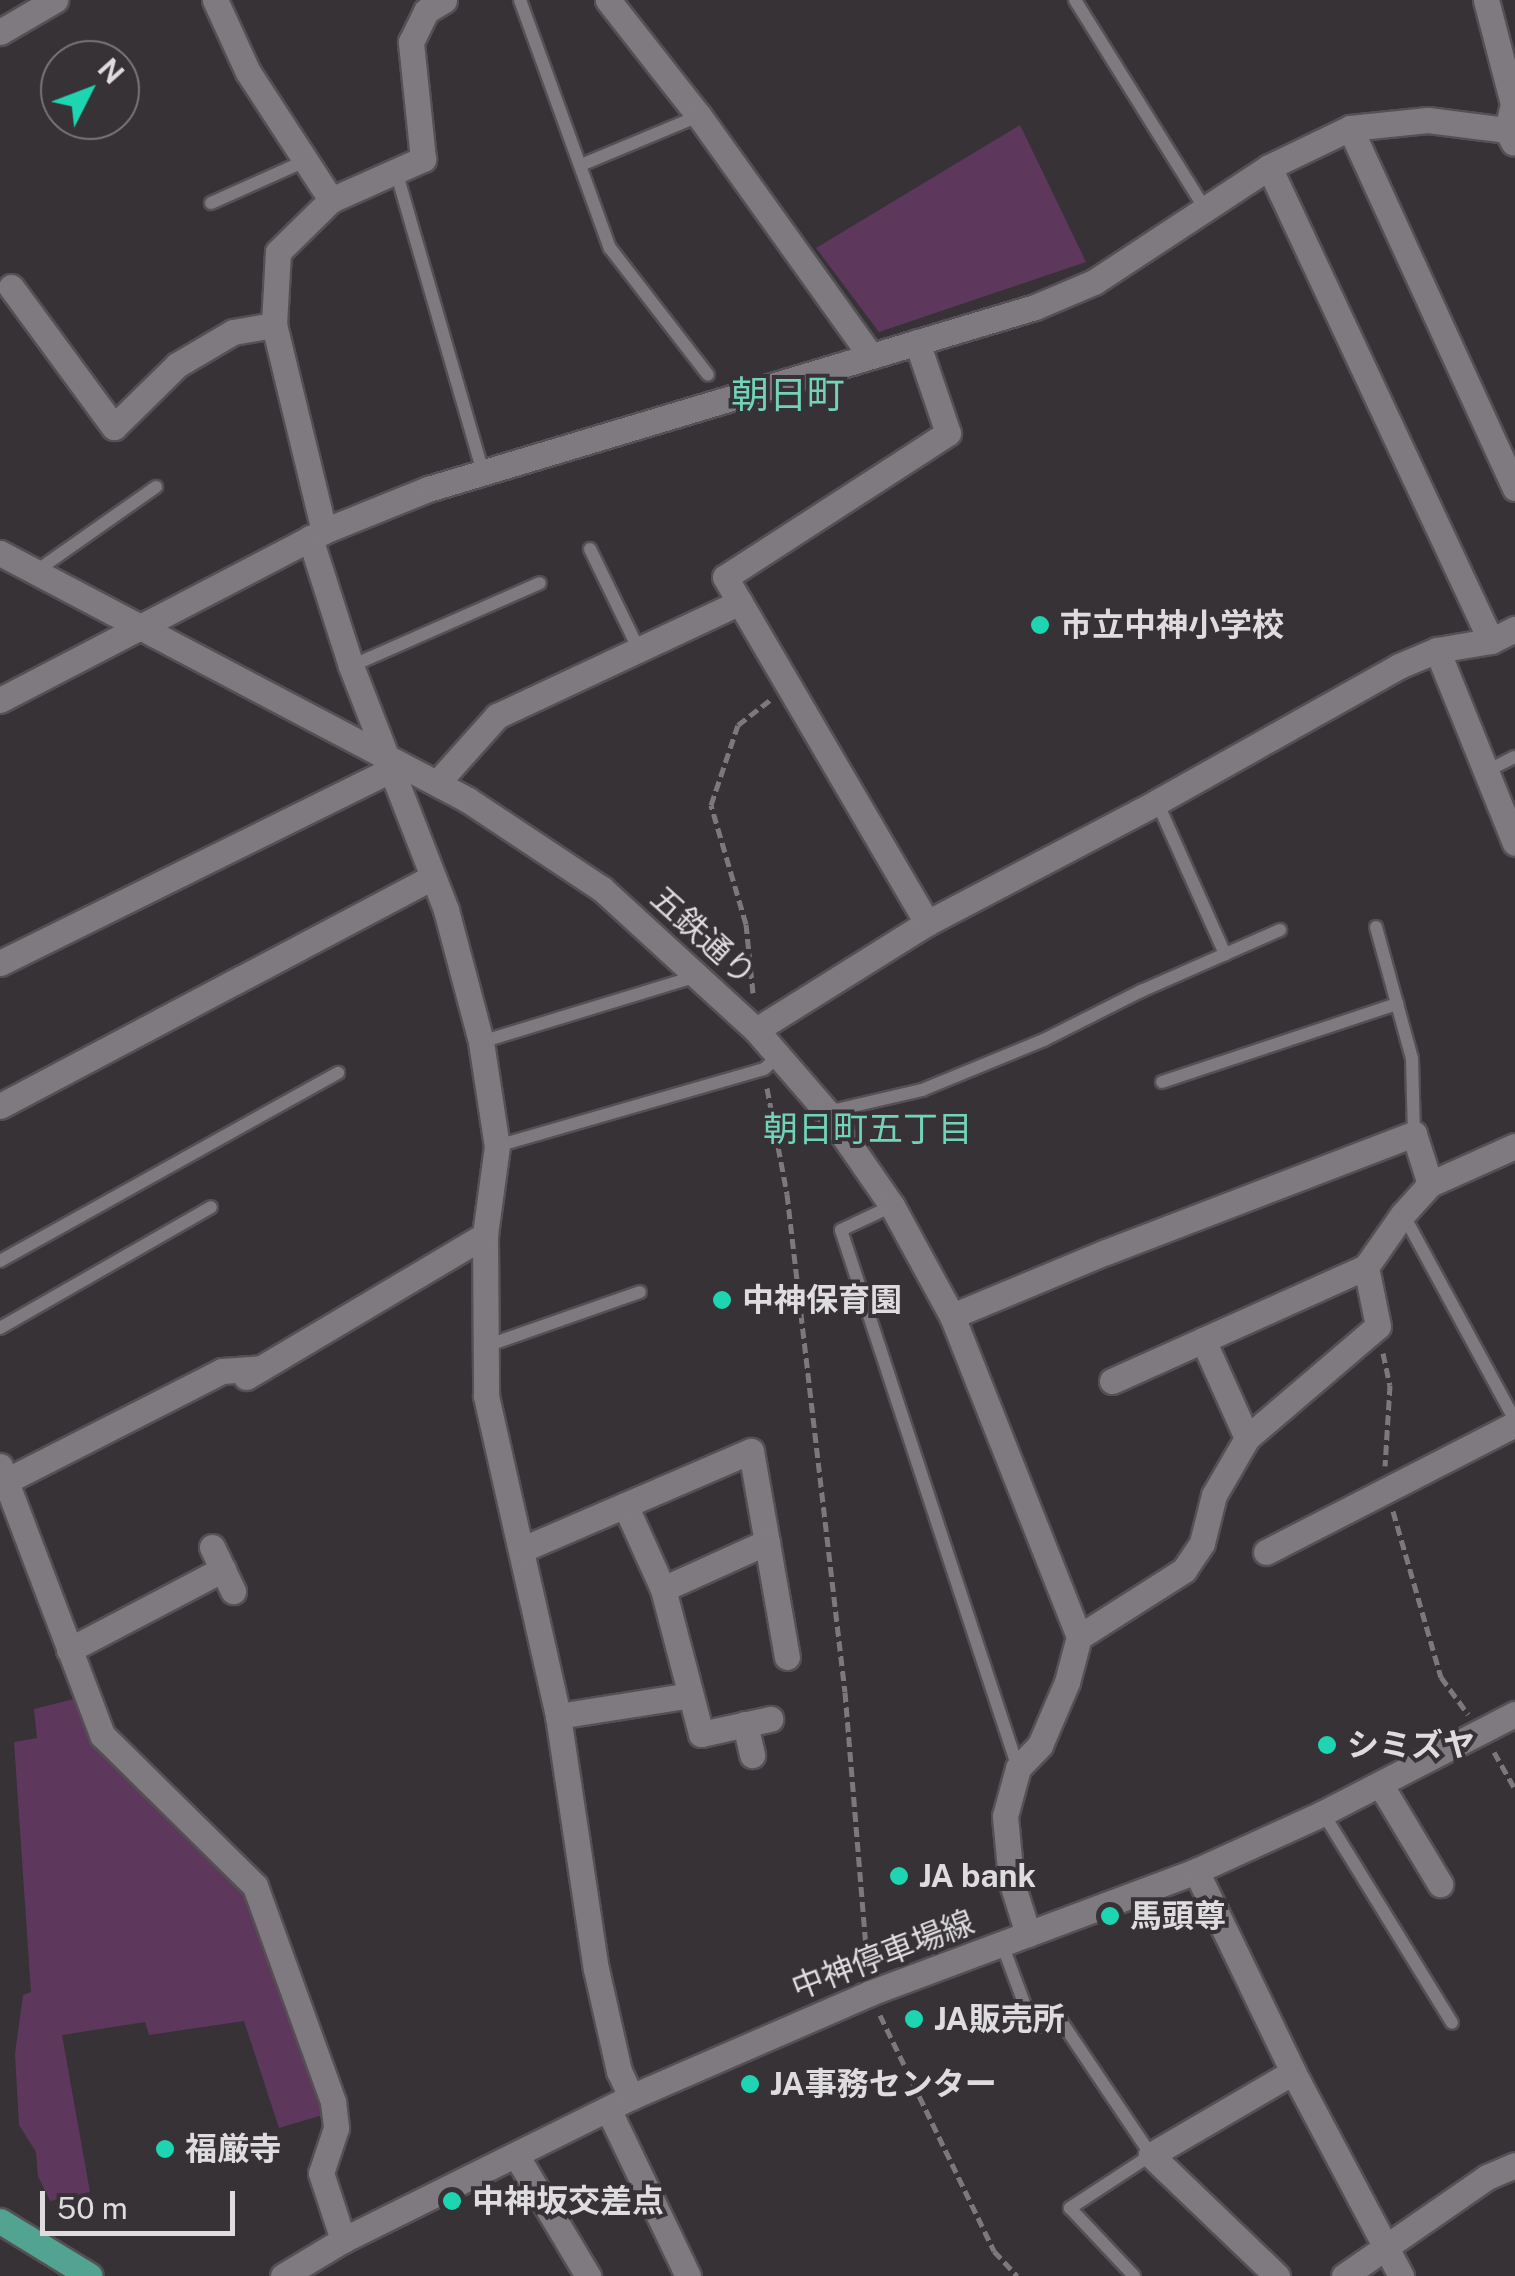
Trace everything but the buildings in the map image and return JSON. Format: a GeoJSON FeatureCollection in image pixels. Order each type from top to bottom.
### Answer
{"type":"FeatureCollection","features":[{"type":"Feature","properties":{"kind":"main road"},"geometry":{"type":"LineString","coordinates":[[0,2221],[90,2276]]}},
{"type":"Feature","properties":{"kind":"street"},"geometry":{"type":"LineString","coordinates":[[3,22],[55,0]]}},
{"type":"Feature","properties":{"kind":"street"},"geometry":{"type":"LineString","coordinates":[[214,0],[248,72],[331,200]]}},
{"type":"Feature","properties":{"kind":"street"},"geometry":{"type":"LineString","coordinates":[[444,0],[426,11],[411,42],[422,159],[331,200],[278,252],[274,326],[317,534],[351,666],[432,877],[482,1042],[498,1146],[486,1234],[486,1396],[501,1478],[523,1548],[558,1716],[596,1969],[619,2071],[619,2103],[688,2276]]}},
{"type":"Feature","properties":{"kind":"street"},"geometry":{"type":"LineString","coordinates":[[608,0],[699,116],[870,355]]}},
{"type":"Feature","properties":{"kind":"street"},"geometry":{"type":"LineString","coordinates":[[0,700],[317,534],[428,488],[1036,307],[1094,282],[1269,167],[1350,128],[1428,120],[1512,136],[1513,104],[1486,0]]}},
{"type":"Feature","properties":{"kind":"street"},"geometry":{"type":"LineString","coordinates":[[1350,128],[1515,488]]}},
{"type":"Feature","properties":{"kind":"street"},"geometry":{"type":"LineString","coordinates":[[1269,167],[1491,641]]}},
{"type":"Feature","properties":{"kind":"street"},"geometry":{"type":"LineString","coordinates":[[12,287],[114,427],[177,365],[233,332],[274,326]]}},
{"type":"Feature","properties":{"kind":"street"},"geometry":{"type":"LineString","coordinates":[[916,342],[948,434],[725,578],[927,923]]}},
{"type":"Feature","properties":{"kind":"street","name":"五鉄通り"},"geometry":{"type":"LineString","coordinates":[[0,553],[140,624],[389,763],[437,783],[602,889],[756,1030],[771,1062],[827,1112],[892,1206],[952,1316],[1079,1637]]}},
{"type":"Feature","properties":{"kind":"street"},"geometry":{"type":"LineString","coordinates":[[437,783],[497,716],[740,602]]}},
{"type":"Feature","properties":{"kind":"street"},"geometry":{"type":"LineString","coordinates":[[756,1030],[927,923],[1156,802],[1399,666],[1437,650],[1491,641],[1515,629]]}},
{"type":"Feature","properties":{"kind":"street"},"geometry":{"type":"LineString","coordinates":[[1437,650],[1515,843]]}},
{"type":"Feature","properties":{"kind":"street"},"geometry":{"type":"LineString","coordinates":[[0,963],[389,763]]}},
{"type":"Feature","properties":{"kind":"street"},"geometry":{"type":"LineString","coordinates":[[0,1106],[432,877]]}},
{"type":"Feature","properties":{"kind":"street"},"geometry":{"type":"LineString","coordinates":[[952,1316],[1106,1252],[1414,1134],[1430,1184]]}},
{"type":"Feature","properties":{"kind":"street"},"geometry":{"type":"LineString","coordinates":[[1112,1381],[1366,1267],[1403,1214],[1430,1184],[1515,1146]]}},
{"type":"Feature","properties":{"kind":"street"},"geometry":{"type":"LineString","coordinates":[[343,2240],[321,2173],[336,2128],[333,2102],[255,1886],[102,1735],[3,1474],[222,1371],[254,1372],[486,1234]]}},
{"type":"Feature","properties":{"kind":"street"},"geometry":{"type":"LineString","coordinates":[[1028,1934],[1011,1880],[1006,1816],[1018,1768],[1040,1745],[1067,1682],[1079,1637],[1184,1570],[1202,1544],[1214,1495],[1248,1438],[1378,1326],[1366,1267]]}},
{"type":"Feature","properties":{"kind":"street"},"geometry":{"type":"LineString","coordinates":[[1203,1340],[1248,1438]]}},
{"type":"Feature","properties":{"kind":"street"},"geometry":{"type":"LineString","coordinates":[[1266,1552],[1515,1422]]}},
{"type":"Feature","properties":{"kind":"street"},"geometry":{"type":"LineString","coordinates":[[523,1548],[751,1451],[788,1657]]}},
{"type":"Feature","properties":{"kind":"street"},"geometry":{"type":"LineString","coordinates":[[625,1505],[663,1589],[701,1734],[758,1722],[752,1754]]}},
{"type":"Feature","properties":{"kind":"street"},"geometry":{"type":"LineString","coordinates":[[663,1589],[767,1542]]}},
{"type":"Feature","properties":{"kind":"street"},"geometry":{"type":"LineString","coordinates":[[70,1650],[223,1569]]}},
{"type":"Feature","properties":{"kind":"street"},"geometry":{"type":"LineString","coordinates":[[558,1716],[690,1695]]}},
{"type":"Feature","properties":{"kind":"street","name":"中神停車場線"},"geometry":{"type":"LineString","coordinates":[[283,2276],[343,2240],[619,2103],[870,1993],[1196,1871],[1323,1813],[1515,1714]]}},
{"type":"Feature","properties":{"kind":"street"},"geometry":{"type":"LineString","coordinates":[[1380,1784],[1440,1884]]}},
{"type":"Feature","properties":{"kind":"street"},"geometry":{"type":"LineString","coordinates":[[1196,1871],[1293,2072],[1401,2276]]}},
{"type":"Feature","properties":{"kind":"street"},"geometry":{"type":"LineString","coordinates":[[1277,2276],[1151,2155],[1293,2072]]}},
{"type":"Feature","properties":{"kind":"street"},"geometry":{"type":"LineString","coordinates":[[516,2155],[588,2276]]}},
{"type":"Feature","properties":{"kind":"street"},"geometry":{"type":"LineString","coordinates":[[1344,2276],[1486,2178],[1515,2165]]}},
{"type":"Feature","properties":{"kind":"lane"},"geometry":{"type":"LineString","coordinates":[[520,0],[610,248],[708,375]]}},
{"type":"Feature","properties":{"kind":"lane"},"geometry":{"type":"LineString","coordinates":[[1075,0],[1206,211]]}},
{"type":"Feature","properties":{"kind":"lane"},"geometry":{"type":"LineString","coordinates":[[581,165],[699,116]]}},
{"type":"Feature","properties":{"kind":"lane"},"geometry":{"type":"LineString","coordinates":[[211,203],[306,161]]}},
{"type":"Feature","properties":{"kind":"lane"},"geometry":{"type":"LineString","coordinates":[[396,171],[484,473]]}},
{"type":"Feature","properties":{"kind":"lane"},"geometry":{"type":"LineString","coordinates":[[35,572],[156,487]]}},
{"type":"Feature","properties":{"kind":"lane"},"geometry":{"type":"LineString","coordinates":[[590,550],[639,650]]}},
{"type":"Feature","properties":{"kind":"lane"},"geometry":{"type":"LineString","coordinates":[[351,666],[540,583]]}},
{"type":"Feature","properties":{"kind":"lane"},"geometry":{"type":"LineString","coordinates":[[1487,771],[1515,757]]}},
{"type":"Feature","properties":{"kind":"lane"},"geometry":{"type":"LineString","coordinates":[[1156,802],[1225,954]]}},
{"type":"Feature","properties":{"kind":"lane"},"geometry":{"type":"LineString","coordinates":[[1376,927],[1412,1060],[1414,1134]]}},
{"type":"Feature","properties":{"kind":"lane"},"geometry":{"type":"LineString","coordinates":[[827,1112],[922,1090],[1044,1040],[1280,930]]}},
{"type":"Feature","properties":{"kind":"lane"},"geometry":{"type":"LineString","coordinates":[[482,1042],[700,975]]}},
{"type":"Feature","properties":{"kind":"lane"},"geometry":{"type":"LineString","coordinates":[[1162,1082],[1397,1004]]}},
{"type":"Feature","properties":{"kind":"lane"},"geometry":{"type":"LineString","coordinates":[[498,1146],[771,1062]]}},
{"type":"Feature","properties":{"kind":"lane"},"geometry":{"type":"LineString","coordinates":[[0,1260],[338,1073]]}},
{"type":"Feature","properties":{"kind":"lane"},"geometry":{"type":"LineString","coordinates":[[892,1206],[841,1230],[1018,1768]]}},
{"type":"Feature","properties":{"kind":"lane"},"geometry":{"type":"LineString","coordinates":[[0,1328],[211,1207]]}},
{"type":"Feature","properties":{"kind":"lane"},"geometry":{"type":"LineString","coordinates":[[1403,1214],[1515,1422]]}},
{"type":"Feature","properties":{"kind":"lane"},"geometry":{"type":"LineString","coordinates":[[484,1347],[640,1292]]}},
{"type":"Feature","properties":{"kind":"lane"},"geometry":{"type":"LineString","coordinates":[[1323,1813],[1452,2023]]}},
{"type":"Feature","properties":{"kind":"lane"},"geometry":{"type":"LineString","coordinates":[[1002,1944],[1033,2027],[1061,2021],[1151,2155],[1070,2208],[1134,2276]]}},
{"type":"Feature","properties":{"kind":"path"},"geometry":{"type":"LineString","coordinates":[[756,1030],[746,924],[711,805],[738,726],[788,686]]}},
{"type":"Feature","properties":{"kind":"path"},"geometry":{"type":"LineString","coordinates":[[771,1062],[845,1692],[870,1993],[994,2251],[1016,2276]]}},
{"type":"Feature","properties":{"kind":"path"},"geometry":{"type":"LineString","coordinates":[[1378,1326],[1390,1385],[1387,1490],[1440,1677],[1482,1732],[1515,1788]]}},
{"type":"Feature","properties":{"kind":"shaded area"},"geometry":{"type":"Polygon","coordinates":[[[1020,125],[1086,262],[879,332],[816,248],[1020,125]]]}},
{"type":"Feature","properties":{"kind":"shaded area"},"geometry":{"type":"Polygon","coordinates":[[[78,1698],[250,1894],[319,2090],[323,2115],[279,2128],[244,2021],[149,2035],[145,2022],[62,2035],[90,2192],[50,2201],[38,2176],[36,2152],[19,2125],[15,2054],[23,1995],[31,1992],[14,1742],[37,1738],[34,1709],[78,1698]]]}},
{"type":"Feature","properties":{"kind":"place","name":"市立中神小学校"},"geometry":{"type":"Point","coordinates":[1040,625]}},
{"type":"Feature","properties":{"kind":"place","name":"中神保育園"},"geometry":{"type":"Point","coordinates":[722,1300]}},
{"type":"Feature","properties":{"kind":"place","name":"シミズヤ"},"geometry":{"type":"Point","coordinates":[1327,1745]}},
{"type":"Feature","properties":{"kind":"place","name":"JA bank"},"geometry":{"type":"Point","coordinates":[899,1876]}},
{"type":"Feature","properties":{"kind":"place","name":"馬頭尊"},"geometry":{"type":"Point","coordinates":[1110,1916]}},
{"type":"Feature","properties":{"kind":"place","name":"JA販売所"},"geometry":{"type":"Point","coordinates":[914,2019]}},
{"type":"Feature","properties":{"kind":"place","name":"JA事務センター"},"geometry":{"type":"Point","coordinates":[750,2084]}},
{"type":"Feature","properties":{"kind":"place","name":"福厳寺"},"geometry":{"type":"Point","coordinates":[165,2149]}},
{"type":"Feature","properties":{"kind":"place","name":"中神坂交差点"},"geometry":{"type":"Point","coordinates":[452,2201]}},
{"type":"Feature","properties":{"kind":"district","name":"朝日町"},"geometry":{"type":"Point","coordinates":[788,395]}},
{"type":"Feature","properties":{"kind":"district","name":"朝日町五丁目"},"geometry":{"type":"Point","coordinates":[868,1129]}}]}
